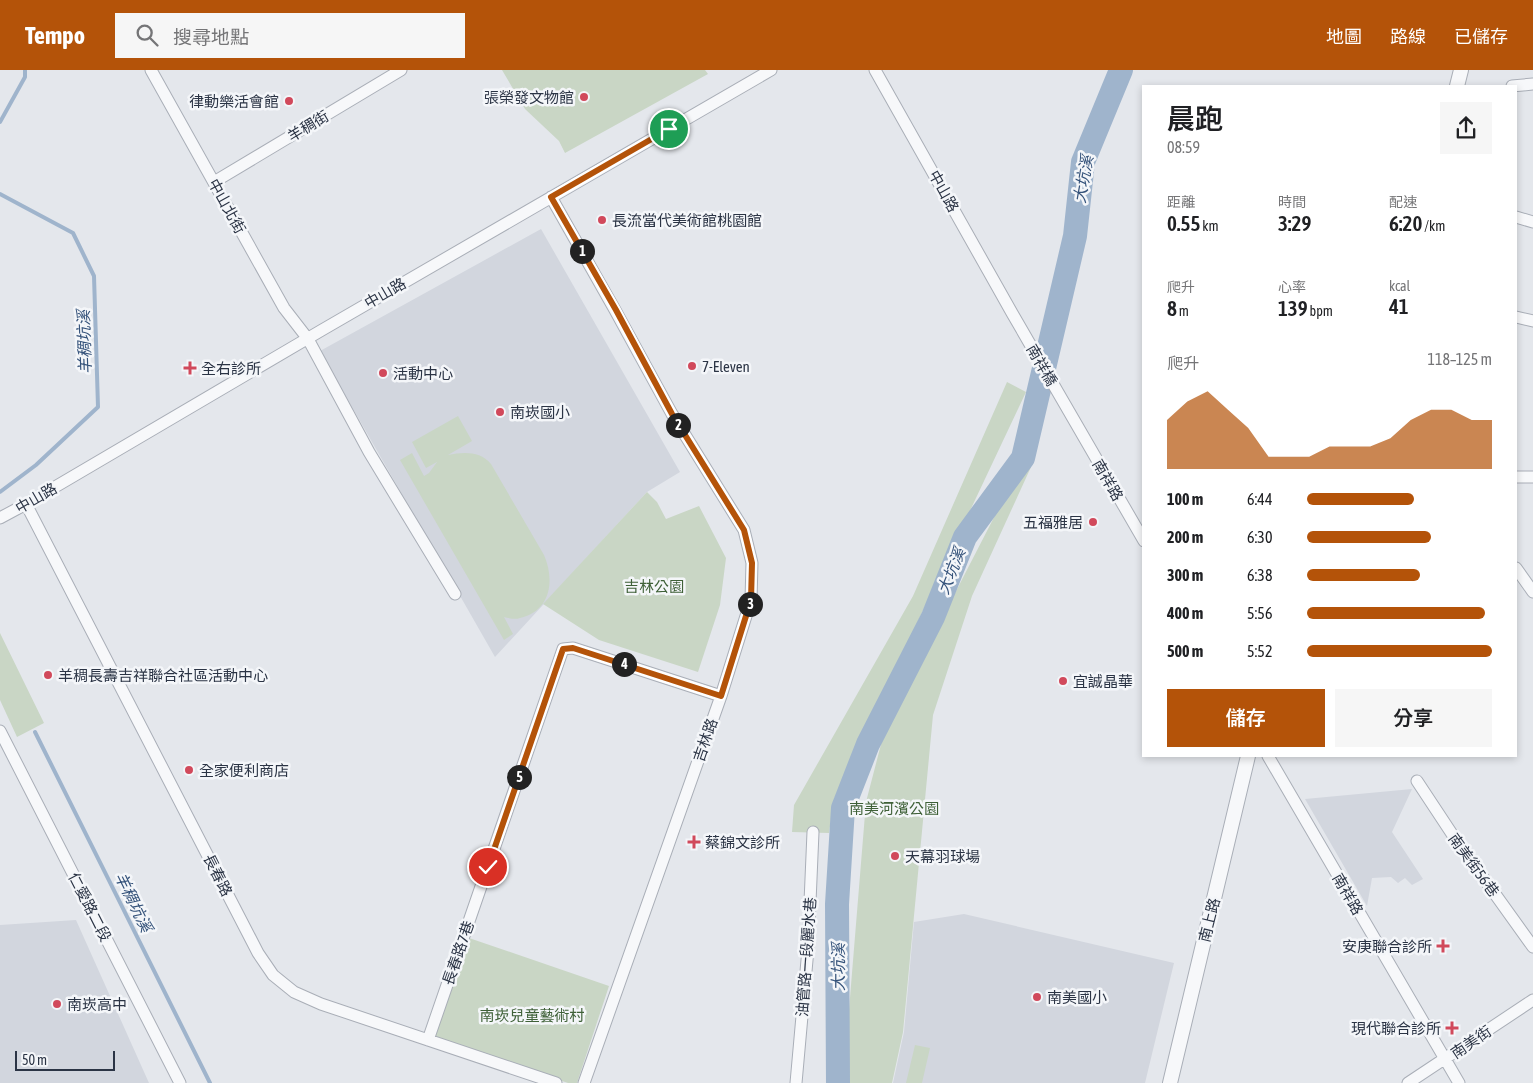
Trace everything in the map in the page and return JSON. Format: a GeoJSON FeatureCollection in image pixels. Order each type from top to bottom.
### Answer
{"type":"FeatureCollection","features":[{"type":"Feature","properties":{"kind":"street","name":"中山北街"},"geometry":{"type":"LineString","coordinates":[[151,70],[284,308],[308,339],[369,452],[455,594]]}},
{"type":"Feature","properties":{"kind":"street","name":"羊稠街"},"geometry":{"type":"LineString","coordinates":[[214,182],[402,70]]}},
{"type":"Feature","properties":{"kind":"street","name":"中山路"},"geometry":{"type":"LineString","coordinates":[[0,518],[771,70]]}},
{"type":"Feature","properties":{"kind":"street","name":"中山路"},"geometry":{"type":"LineString","coordinates":[[875,70],[1012,313]]}},
{"type":"Feature","properties":{"kind":"street"},"geometry":{"type":"LineString","coordinates":[[1457,85],[1461,70]]}},
{"type":"Feature","properties":{"kind":"street"},"geometry":{"type":"LineString","coordinates":[[1517,86],[1533,84]]}},
{"type":"Feature","properties":{"kind":"street","name":"吉林路"},"geometry":{"type":"LineString","coordinates":[[551,197],[616,310],[672,414],[744,530],[752,563],[751,600],[721,696],[584,1083]]}},
{"type":"Feature","properties":{"kind":"street"},"geometry":{"type":"LineString","coordinates":[[1517,217],[1533,222]]}},
{"type":"Feature","properties":{"kind":"street","name":"南祥橋"},"geometry":{"type":"LineString","coordinates":[[1012,313],[1073,418]]}},
{"type":"Feature","properties":{"kind":"street"},"geometry":{"type":"LineString","coordinates":[[1517,318],[1533,321]]}},
{"type":"Feature","properties":{"kind":"street","name":"南祥路"},"geometry":{"type":"LineString","coordinates":[[1073,418],[1142,538]]}},
{"type":"Feature","properties":{"kind":"street"},"geometry":{"type":"LineString","coordinates":[[1517,477],[1533,477]]}},
{"type":"Feature","properties":{"kind":"street","name":"長春路"},"geometry":{"type":"LineString","coordinates":[[26,504],[258,952],[273,976],[294,992],[321,1004],[556,1083]]}},
{"type":"Feature","properties":{"kind":"street"},"geometry":{"type":"LineString","coordinates":[[1517,569],[1533,592]]}},
{"type":"Feature","properties":{"kind":"street","name":"長春路7巷"},"geometry":{"type":"LineString","coordinates":[[428,1040],[563,649],[573,648],[721,696]]}},
{"type":"Feature","properties":{"kind":"street","name":"仁愛路二段"},"geometry":{"type":"LineString","coordinates":[[0,731],[180,1083]]}},
{"type":"Feature","properties":{"kind":"street","name":"南上路"},"geometry":{"type":"LineString","coordinates":[[1170,1083],[1248,757]]}},
{"type":"Feature","properties":{"kind":"street","name":"南祥路"},"geometry":{"type":"LineString","coordinates":[[1269,757],[1458,1083]]}},
{"type":"Feature","properties":{"kind":"street","name":"南美街56巷"},"geometry":{"type":"LineString","coordinates":[[1417,781],[1452,834],[1533,947]]}},
{"type":"Feature","properties":{"kind":"street","name":"油管路一段麗水巷"},"geometry":{"type":"LineString","coordinates":[[796,1083],[808,949],[813,832]]}},
{"type":"Feature","properties":{"kind":"street","name":"南美街"},"geometry":{"type":"LineString","coordinates":[[1408,1083],[1533,1000]]}},
{"type":"Feature","properties":{"kind":"shaded area","name":"南崁國小"},"geometry":{"type":"Polygon","coordinates":[[[541,229],[680,472],[647,492],[495,657],[320,351],[541,229]]]}},
{"type":"Feature","properties":{"kind":"shaded area"},"geometry":{"type":"Polygon","coordinates":[[[1412,789],[1392,832],[1423,879],[1412,885],[1405,878],[1398,883],[1391,877],[1372,878],[1367,906],[1305,799],[1412,789]]]}},
{"type":"Feature","properties":{"kind":"shaded area","name":"南美國小"},"geometry":{"type":"Polygon","coordinates":[[[964,914],[1174,963],[1145,1083],[893,1083],[904,1032],[914,922],[964,914]]]}},
{"type":"Feature","properties":{"kind":"shaded area","name":"南崁高中"},"geometry":{"type":"Polygon","coordinates":[[[76,920],[149,1083],[0,1083],[0,925],[76,920]]]}},
{"type":"Feature","properties":{"kind":"green space","name":"張榮發文物館"},"geometry":{"type":"Polygon","coordinates":[[[502,70],[705,70],[708,74],[565,153],[559,141],[525,109],[502,70]]]}},
{"type":"Feature","properties":{"kind":"green space"},"geometry":{"type":"Polygon","coordinates":[[[1007,382],[1026,392],[834,799],[829,833],[792,832],[794,805],[913,596],[1007,382]]]}},
{"type":"Feature","properties":{"kind":"green space"},"geometry":{"type":"Polygon","coordinates":[[[458,416],[472,441],[448,455],[460,453],[477,455],[491,464],[544,555],[549,574],[548,593],[538,609],[516,619],[504,617],[513,634],[504,640],[400,460],[412,453],[424,476],[429,473],[437,462],[426,468],[412,442],[458,416]]]}},
{"type":"Feature","properties":{"kind":"green space","name":"南美河濱公園"},"geometry":{"type":"Polygon","coordinates":[[[1022,463],[1031,467],[972,596],[933,715],[903,1032],[892,1083],[843,1083],[866,802],[885,729],[1022,463]]]}},
{"type":"Feature","properties":{"kind":"green space","name":"吉林公園"},"geometry":{"type":"Polygon","coordinates":[[[647,492],[657,502],[666,519],[699,506],[726,558],[720,605],[698,672],[599,640],[543,604],[647,492]]]}},
{"type":"Feature","properties":{"kind":"green space"},"geometry":{"type":"Polygon","coordinates":[[[0,633],[44,723],[17,737],[0,700],[0,633]]]}},
{"type":"Feature","properties":{"kind":"green space","name":"南崁兒童藝術村"},"geometry":{"type":"Polygon","coordinates":[[[469,938],[609,986],[577,1083],[568,1083],[435,1037],[469,938]]]}},
{"type":"Feature","properties":{"kind":"green space"},"geometry":{"type":"Polygon","coordinates":[[[915,1045],[930,1048],[922,1083],[906,1083],[915,1045]]]}},
{"type":"Feature","properties":{"kind":"waterway","name":"羊稠坑溪"},"geometry":{"type":"LineString","coordinates":[[0,122],[25,77],[25,70]]}},
{"type":"Feature","properties":{"kind":"waterway","name":"大坑溪"},"geometry":{"type":"LineString","coordinates":[[838,1083],[837,904],[843,808],[868,744],[933,617],[965,537],[1023,458],[1075,236],[1083,162],[1121,70]]}},
{"type":"Feature","properties":{"kind":"waterway","name":"羊稠坑溪"},"geometry":{"type":"LineString","coordinates":[[0,194],[73,233],[94,276],[98,407],[36,465],[0,492]]}},
{"type":"Feature","properties":{"kind":"waterway","name":"羊稠坑溪"},"geometry":{"type":"LineString","coordinates":[[35,732],[210,1083]]}},
{"type":"Feature","properties":{"kind":"place","name":"張榮發文物館"},"geometry":{"type":"Point","coordinates":[584,97]}},
{"type":"Feature","properties":{"kind":"place","name":"律動樂活會館"},"geometry":{"type":"Point","coordinates":[289,101]}},
{"type":"Feature","properties":{"kind":"place","name":"長流當代美術館桃園館"},"geometry":{"type":"Point","coordinates":[602,220]}},
{"type":"Feature","properties":{"kind":"place","name":"7-Eleven"},"geometry":{"type":"Point","coordinates":[692,366]}},
{"type":"Feature","properties":{"kind":"place","name":"全右診所"},"geometry":{"type":"Point","coordinates":[190,368]}},
{"type":"Feature","properties":{"kind":"place","name":"活動中心"},"geometry":{"type":"Point","coordinates":[383,373]}},
{"type":"Feature","properties":{"kind":"place","name":"南崁國小"},"geometry":{"type":"Point","coordinates":[500,412]}},
{"type":"Feature","properties":{"kind":"place","name":"五福雅居"},"geometry":{"type":"Point","coordinates":[1093,522]}},
{"type":"Feature","properties":{"kind":"place","name":"羊稠長壽吉祥聯合社區活動中心"},"geometry":{"type":"Point","coordinates":[48,675]}},
{"type":"Feature","properties":{"kind":"place","name":"宜誠晶華"},"geometry":{"type":"Point","coordinates":[1063,681]}},
{"type":"Feature","properties":{"kind":"place","name":"全家便利商店"},"geometry":{"type":"Point","coordinates":[189,770]}},
{"type":"Feature","properties":{"kind":"place","name":"蔡錦文診所"},"geometry":{"type":"Point","coordinates":[694,842]}},
{"type":"Feature","properties":{"kind":"place","name":"天幕羽球場"},"geometry":{"type":"Point","coordinates":[895,856]}},
{"type":"Feature","properties":{"kind":"place","name":"安庚聯合診所"},"geometry":{"type":"Point","coordinates":[1443,946]}},
{"type":"Feature","properties":{"kind":"place","name":"南美國小"},"geometry":{"type":"Point","coordinates":[1037,997]}},
{"type":"Feature","properties":{"kind":"place","name":"南崁高中"},"geometry":{"type":"Point","coordinates":[57,1004]}},
{"type":"Feature","properties":{"kind":"place","name":"現代聯合診所"},"geometry":{"type":"Point","coordinates":[1452,1028]}},
{"type":"Feature","properties":{"kind":"route"},"geometry":{"type":"LineString","coordinates":[[488,867],[563,649],[573,648],[721,696],[751,600],[752,563],[744,530],[672,414],[616,310],[551,197],[669,129]]}}]}
